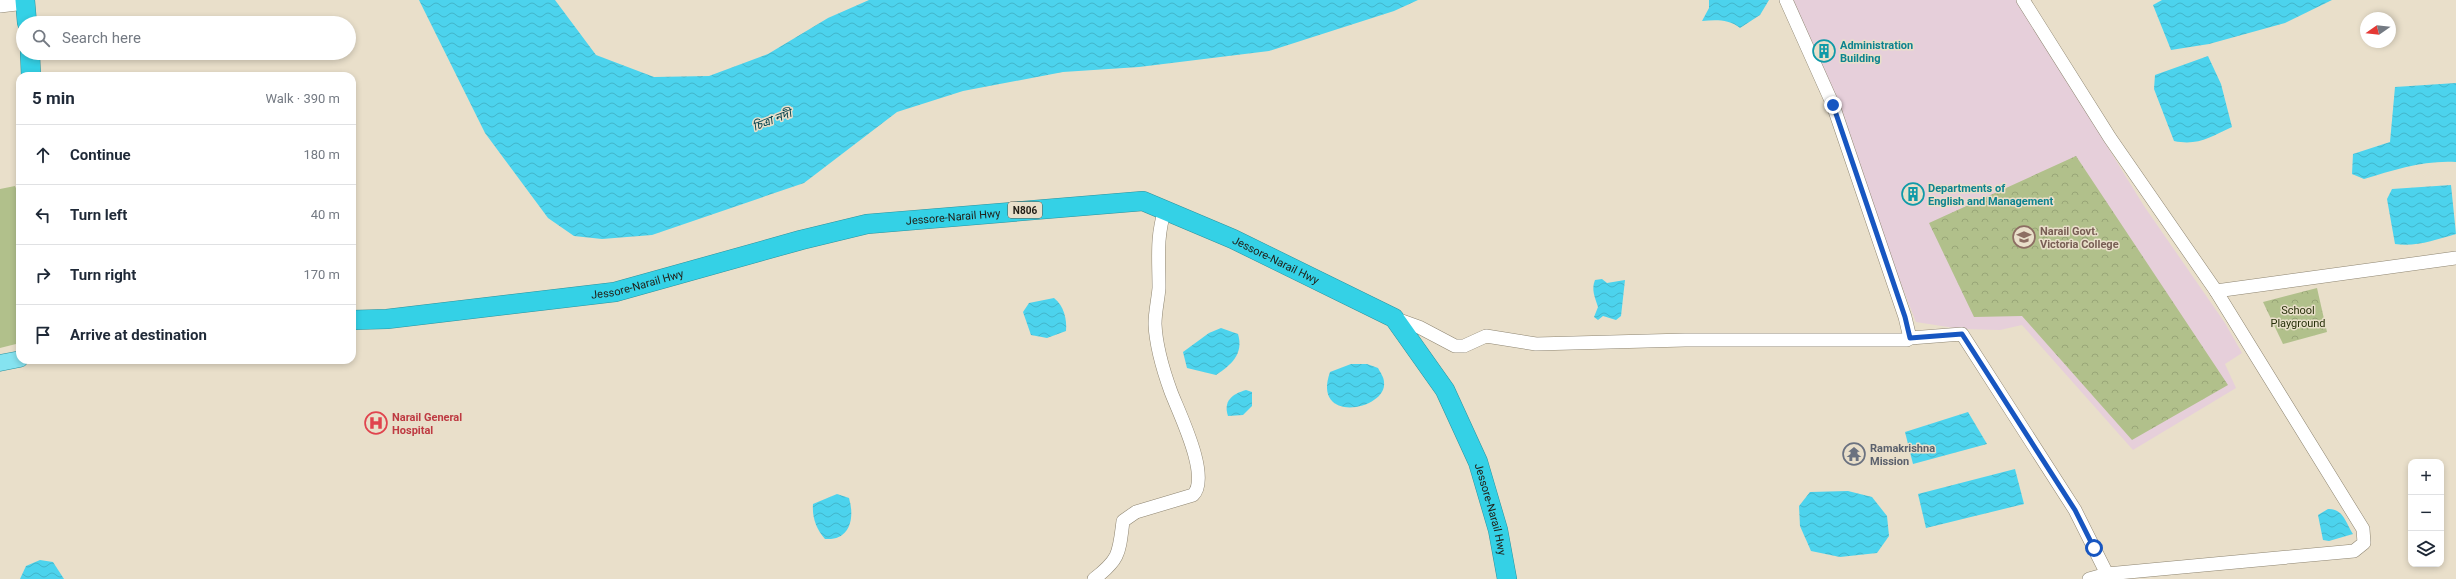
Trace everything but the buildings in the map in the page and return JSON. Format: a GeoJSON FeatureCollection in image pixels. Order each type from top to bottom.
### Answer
{"type":"FeatureCollection","features":[{"type":"Feature","properties":{"kind":"highway"},"geometry":{"type":"LineString","coordinates":[[25,2],[26,16]]}},
{"type":"Feature","properties":{"kind":"highway"},"geometry":{"type":"LineString","coordinates":[[31,60],[32,72]]}},
{"type":"Feature","properties":{"kind":"highway","name":"Jessore-Narail Hwy"},"geometry":{"type":"LineString","coordinates":[[356,320],[387,318],[615,292],[801,240],[867,224],[1143,201],[1312,276],[1394,318],[1445,390],[1478,462],[1498,530],[1507,579]]}},
{"type":"Feature","properties":{"kind":"main road"},"geometry":{"type":"LineString","coordinates":[[0,363],[16,360]]}},
{"type":"Feature","properties":{"kind":"street"},"geometry":{"type":"LineString","coordinates":[[1786,0],[1833,105],[1910,338]]}},
{"type":"Feature","properties":{"kind":"street"},"geometry":{"type":"LineString","coordinates":[[2023,0],[2110,138],[2216,291],[2363,529],[2364,542],[2354,551],[2107,574],[2089,579]]}},
{"type":"Feature","properties":{"kind":"street"},"geometry":{"type":"LineString","coordinates":[[0,6],[25,2]]}},
{"type":"Feature","properties":{"kind":"street"},"geometry":{"type":"LineString","coordinates":[[1094,579],[1109,567],[1117,557],[1123,521],[1136,512],[1193,495],[1198,486],[1198,472],[1188,430],[1161,363],[1155,323],[1159,289],[1159,230],[1165,210]]}},
{"type":"Feature","properties":{"kind":"street"},"geometry":{"type":"LineString","coordinates":[[2216,291],[2456,258]]}},
{"type":"Feature","properties":{"kind":"street"},"geometry":{"type":"LineString","coordinates":[[1394,318],[1419,327],[1455,346],[1464,346],[1486,336],[1536,344],[1685,340],[1907,340],[1910,338],[1962,334],[2075,510],[2107,574]]}},
{"type":"Feature","properties":{"kind":"shaded area","name":"Narail Govt. Victoria College"},"geometry":{"type":"Polygon","coordinates":[[[1789,0],[2017,0],[2144,206],[2225,323],[2242,353],[2225,364],[2236,388],[2133,450],[2022,325],[2000,330],[1961,329],[1916,322],[1789,0]]]}},
{"type":"Feature","properties":{"kind":"green space"},"geometry":{"type":"Polygon","coordinates":[[[2076,156],[2228,385],[2132,440],[2022,316],[1974,317],[1929,223],[2076,156]]]}},
{"type":"Feature","properties":{"kind":"green space"},"geometry":{"type":"Polygon","coordinates":[[[15,186],[16,188],[16,344],[0,348],[0,189],[15,186]]]}},
{"type":"Feature","properties":{"kind":"green space","name":"School Playground"},"geometry":{"type":"Polygon","coordinates":[[[2317,288],[2327,332],[2283,344],[2263,302],[2317,288]]]}},
{"type":"Feature","properties":{"kind":"water","name":"চিত্রা নদী"},"geometry":{"type":"Polygon","coordinates":[[[419,0],[555,0],[596,55],[654,77],[709,76],[768,54],[828,18],[869,0],[1418,0],[1394,11],[1269,51],[1139,67],[1063,72],[963,91],[897,112],[804,183],[652,235],[602,239],[574,236],[548,218],[485,133],[419,0]]]}},
{"type":"Feature","properties":{"kind":"water"},"geometry":{"type":"Polygon","coordinates":[[[1709,0],[1769,0],[1760,15],[1740,28],[1731,23],[1717,20],[1702,21],[1709,8],[1709,0]]]}},
{"type":"Feature","properties":{"kind":"water"},"geometry":{"type":"Polygon","coordinates":[[[2162,0],[2332,0],[2285,23],[2209,44],[2171,50],[2153,5],[2162,0]]]}},
{"type":"Feature","properties":{"kind":"water"},"geometry":{"type":"Polygon","coordinates":[[[2208,56],[2221,84],[2232,127],[2204,140],[2190,142],[2174,141],[2154,89],[2155,75],[2208,56]]]}},
{"type":"Feature","properties":{"kind":"water"},"geometry":{"type":"Polygon","coordinates":[[[2456,83],[2456,162],[2421,164],[2364,179],[2352,174],[2353,154],[2390,142],[2395,87],[2456,83]]]}},
{"type":"Feature","properties":{"kind":"water"},"geometry":{"type":"Polygon","coordinates":[[[2451,185],[2456,234],[2418,244],[2395,244],[2387,199],[2392,189],[2451,185]]]}},
{"type":"Feature","properties":{"kind":"water"},"geometry":{"type":"Polygon","coordinates":[[[1602,279],[1607,283],[1625,280],[1621,316],[1616,320],[1603,316],[1598,320],[1594,317],[1598,307],[1593,287],[1595,280],[1602,279]]]}},
{"type":"Feature","properties":{"kind":"water"},"geometry":{"type":"Polygon","coordinates":[[[1054,298],[1064,313],[1066,331],[1047,338],[1031,335],[1023,312],[1029,303],[1054,298]]]}},
{"type":"Feature","properties":{"kind":"water"},"geometry":{"type":"Polygon","coordinates":[[[1221,328],[1238,334],[1238,353],[1231,363],[1216,375],[1187,368],[1183,352],[1209,333],[1221,328]]]}},
{"type":"Feature","properties":{"kind":"water"},"geometry":{"type":"Polygon","coordinates":[[[1351,364],[1367,364],[1378,368],[1383,376],[1384,382],[1382,392],[1375,400],[1364,405],[1351,407],[1340,406],[1331,400],[1327,389],[1330,372],[1351,364]]]}},
{"type":"Feature","properties":{"kind":"water"},"geometry":{"type":"Polygon","coordinates":[[[1246,390],[1252,392],[1252,406],[1243,415],[1228,416],[1227,406],[1230,399],[1246,390]]]}},
{"type":"Feature","properties":{"kind":"water"},"geometry":{"type":"Polygon","coordinates":[[[1968,412],[1987,444],[1913,464],[1905,432],[1968,412]]]}},
{"type":"Feature","properties":{"kind":"water"},"geometry":{"type":"Polygon","coordinates":[[[2015,469],[2024,504],[1926,528],[1918,494],[2015,469]]]}},
{"type":"Feature","properties":{"kind":"water"},"geometry":{"type":"Polygon","coordinates":[[[1848,491],[1872,497],[1887,516],[1889,536],[1877,553],[1840,557],[1811,551],[1800,526],[1799,506],[1810,492],[1848,491]]]}},
{"type":"Feature","properties":{"kind":"water"},"geometry":{"type":"Polygon","coordinates":[[[837,494],[849,498],[851,506],[851,520],[849,527],[840,536],[833,539],[825,539],[815,523],[813,504],[837,494]]]}},
{"type":"Feature","properties":{"kind":"water"},"geometry":{"type":"Polygon","coordinates":[[[2328,509],[2337,511],[2344,517],[2353,534],[2329,541],[2323,540],[2318,515],[2328,509]]]}},
{"type":"Feature","properties":{"kind":"water"},"geometry":{"type":"Polygon","coordinates":[[[40,560],[53,562],[64,579],[20,579],[26,566],[40,560]]]}},
{"type":"Feature","properties":{"kind":"place","name":"Administration Building"},"geometry":{"type":"Point","coordinates":[1824,51]}},
{"type":"Feature","properties":{"kind":"place","name":"Departments of English and Management"},"geometry":{"type":"Point","coordinates":[1913,194]}},
{"type":"Feature","properties":{"kind":"place","name":"Narail Govt. Victoria College"},"geometry":{"type":"Point","coordinates":[2024,237]}},
{"type":"Feature","properties":{"kind":"place","name":"Narail General Hospital"},"geometry":{"type":"Point","coordinates":[376,423]}},
{"type":"Feature","properties":{"kind":"place","name":"Ramakrishna Mission"},"geometry":{"type":"Point","coordinates":[1854,454]}},
{"type":"Feature","properties":{"kind":"route"},"geometry":{"type":"LineString","coordinates":[[1833,105],[1905,317],[1910,338],[1962,334],[2075,510],[2094,548]]}}]}
